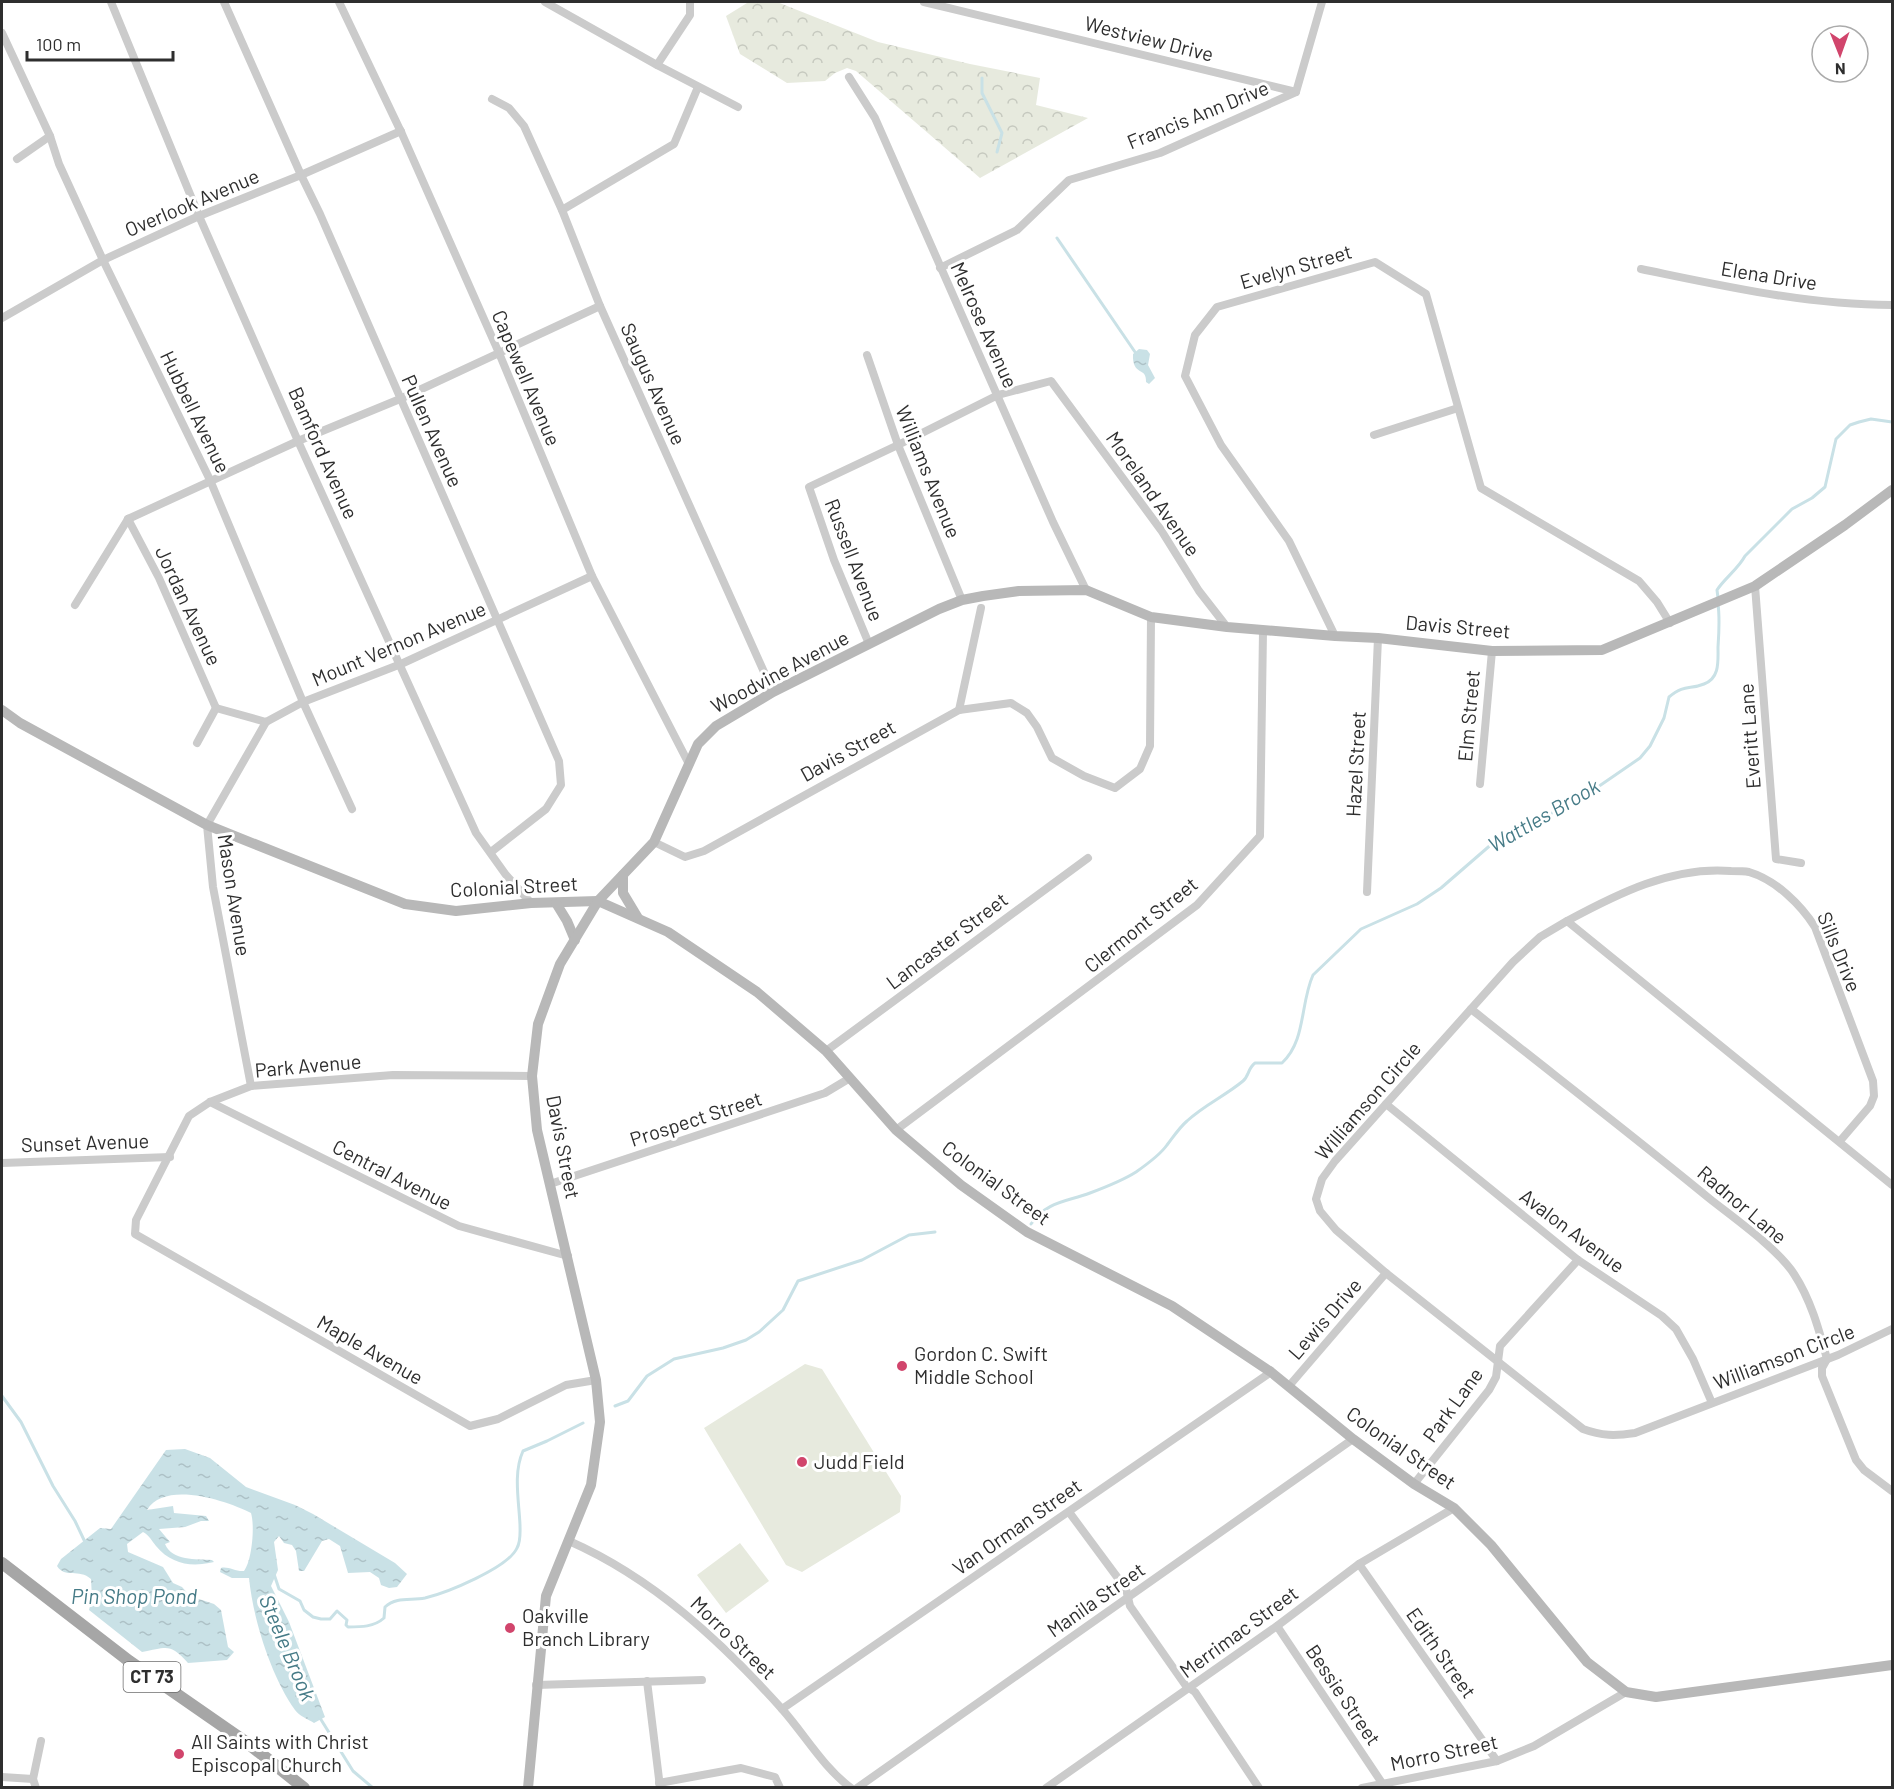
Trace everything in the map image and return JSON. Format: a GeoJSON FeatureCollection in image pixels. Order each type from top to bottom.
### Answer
{"type":"FeatureCollection","features":[{"type":"Feature","properties":{"kind":"main road","name":"Davis Street"},"geometry":{"type":"LineString","coordinates":[[983,596],[1020,591],[1086,590],[1151,617],[1227,627],[1378,638],[1492,651],[1602,650],[1755,586],[1893,490]]}},
{"type":"Feature","properties":{"kind":"main road","name":"Woodvine Avenue"},"geometry":{"type":"LineString","coordinates":[[654,842],[698,744],[716,726],[773,692],[939,609],[962,600],[983,596]]}},
{"type":"Feature","properties":{"kind":"main road","name":"Colonial Street"},"geometry":{"type":"LineString","coordinates":[[2,710],[20,723],[75,754],[207,825],[405,904],[456,911],[531,903],[598,901],[668,932],[757,992],[826,1051],[896,1130],[962,1185],[1027,1232],[1172,1306],[1271,1372],[1353,1439],[1414,1484],[1454,1508],[1491,1545],[1587,1662],[1626,1692],[1656,1697],[1893,1665]]}},
{"type":"Feature","properties":{"kind":"main road","name":"Davis Street"},"geometry":{"type":"LineString","coordinates":[[528,1788],[546,1596],[591,1485],[600,1422],[596,1380],[537,1130],[532,1076],[538,1024],[560,964],[598,901],[654,842]]}},
{"type":"Feature","properties":{"kind":"main road"},"geometry":{"type":"LineString","coordinates":[[623,875],[623,893],[638,918]]}},
{"type":"Feature","properties":{"kind":"main road"},"geometry":{"type":"LineString","coordinates":[[556,903],[575,940]]}},
{"type":"Feature","properties":{"kind":"main road","name":"CT 73"},"geometry":{"type":"LineString","coordinates":[[2,1566],[129,1661],[250,1745],[304,1788]]}},
{"type":"Feature","properties":{"kind":"street","name":"Bamford Avenue"},"geometry":{"type":"LineString","coordinates":[[111,2],[199,216],[298,441],[476,833],[531,903]]}},
{"type":"Feature","properties":{"kind":"street","name":"Pullen Avenue"},"geometry":{"type":"LineString","coordinates":[[224,2],[320,214],[559,761],[561,785],[546,809],[491,852]]}},
{"type":"Feature","properties":{"kind":"street","name":"Capewell Avenue"},"geometry":{"type":"LineString","coordinates":[[339,2],[401,131],[499,353],[592,576],[688,764]]}},
{"type":"Feature","properties":{"kind":"street"},"geometry":{"type":"LineString","coordinates":[[545,2],[657,65],[738,107]]}},
{"type":"Feature","properties":{"kind":"street"},"geometry":{"type":"LineString","coordinates":[[657,65],[690,15],[690,2]]}},
{"type":"Feature","properties":{"kind":"street","name":"Westview Drive"},"geometry":{"type":"LineString","coordinates":[[924,2],[1296,92]]}},
{"type":"Feature","properties":{"kind":"street","name":"Francis Ann Drive"},"geometry":{"type":"LineString","coordinates":[[940,268],[1017,230],[1069,180],[1160,153],[1296,92],[1322,2]]}},
{"type":"Feature","properties":{"kind":"street","name":"Hubbell Avenue"},"geometry":{"type":"LineString","coordinates":[[2,33],[50,136],[59,164],[103,260],[210,480],[303,702],[352,809]]}},
{"type":"Feature","properties":{"kind":"street","name":"Melrose Avenue"},"geometry":{"type":"LineString","coordinates":[[849,76],[875,118],[1053,522],[1086,590]]}},
{"type":"Feature","properties":{"kind":"street"},"geometry":{"type":"LineString","coordinates":[[562,210],[674,144],[698,87]]}},
{"type":"Feature","properties":{"kind":"street","name":"Saugus Avenue"},"geometry":{"type":"LineString","coordinates":[[492,99],[509,108],[524,126],[562,210],[600,306],[773,692]]}},
{"type":"Feature","properties":{"kind":"street","name":"Overlook Avenue"},"geometry":{"type":"LineString","coordinates":[[2,318],[103,260],[199,216],[301,176],[401,131]]}},
{"type":"Feature","properties":{"kind":"street"},"geometry":{"type":"LineString","coordinates":[[17,159],[50,136]]}},
{"type":"Feature","properties":{"kind":"street","name":"Evelyn Street"},"geometry":{"type":"LineString","coordinates":[[1335,636],[1289,541],[1221,444],[1185,376],[1196,335],[1217,307],[1375,262],[1426,294],[1481,488],[1639,581],[1657,602],[1670,623]]}},
{"type":"Feature","properties":{"kind":"street","name":"Elena Drive"},"geometry":{"type":"LineString","coordinates":[[1641,269],[1749,291],[1848,305],[1893,305]]}},
{"type":"Feature","properties":{"kind":"street"},"geometry":{"type":"LineString","coordinates":[[75,605],[128,519],[298,441],[400,399],[600,306]]}},
{"type":"Feature","properties":{"kind":"street","name":"Williams Avenue"},"geometry":{"type":"LineString","coordinates":[[867,355],[898,445],[962,600]]}},
{"type":"Feature","properties":{"kind":"street","name":"Moreland Avenue"},"geometry":{"type":"LineString","coordinates":[[998,395],[1051,381],[1161,530],[1199,591],[1227,627]]}},
{"type":"Feature","properties":{"kind":"street"},"geometry":{"type":"LineString","coordinates":[[898,445],[998,395]]}},
{"type":"Feature","properties":{"kind":"street"},"geometry":{"type":"LineString","coordinates":[[1374,435],[1458,408]]}},
{"type":"Feature","properties":{"kind":"street","name":"Russell Avenue"},"geometry":{"type":"LineString","coordinates":[[869,644],[834,560],[809,487],[898,445]]}},
{"type":"Feature","properties":{"kind":"street","name":"Jordan Avenue"},"geometry":{"type":"LineString","coordinates":[[128,519],[159,578],[216,708]]}},
{"type":"Feature","properties":{"kind":"street","name":"Mount Vernon Avenue"},"geometry":{"type":"LineString","coordinates":[[266,722],[303,702],[401,664],[592,576]]}},
{"type":"Feature","properties":{"kind":"street","name":"Everitt Lane"},"geometry":{"type":"LineString","coordinates":[[1755,586],[1776,859],[1801,863]]}},
{"type":"Feature","properties":{"kind":"street"},"geometry":{"type":"LineString","coordinates":[[981,608],[959,710],[1011,703],[1027,713],[1037,727],[1052,758],[1084,776],[1115,788],[1140,769],[1150,746],[1151,617]]}},
{"type":"Feature","properties":{"kind":"street","name":"Clermont Street"},"geometry":{"type":"LineString","coordinates":[[896,1130],[1197,905],[1260,836],[1263,631]]}},
{"type":"Feature","properties":{"kind":"street","name":"Hazel Street"},"geometry":{"type":"LineString","coordinates":[[1366,892],[1378,638]]}},
{"type":"Feature","properties":{"kind":"street","name":"Elm Street"},"geometry":{"type":"LineString","coordinates":[[1480,784],[1492,651]]}},
{"type":"Feature","properties":{"kind":"street"},"geometry":{"type":"LineString","coordinates":[[197,743],[216,708],[266,722]]}},
{"type":"Feature","properties":{"kind":"street","name":"Davis Street"},"geometry":{"type":"LineString","coordinates":[[654,842],[685,857],[704,852],[959,710]]}},
{"type":"Feature","properties":{"kind":"street","name":"Mason Avenue"},"geometry":{"type":"LineString","coordinates":[[251,1086],[213,887],[207,825],[266,722]]}},
{"type":"Feature","properties":{"kind":"street","name":"Lancaster Street"},"geometry":{"type":"LineString","coordinates":[[826,1051],[1088,858]]}},
{"type":"Feature","properties":{"kind":"street","name":"Sills Drive"},"geometry":{"type":"LineString","coordinates":[[1567,921],[1597,904],[1656,880],[1691,872],[1718,870],[1749,872],[1769,882],[1787,895],[1805,911],[1815,927],[1873,1081],[1874,1096],[1870,1106],[1840,1141]]}},
{"type":"Feature","properties":{"kind":"street"},"geometry":{"type":"LineString","coordinates":[[1567,921],[1893,1185]]}},
{"type":"Feature","properties":{"kind":"street","name":"Williamson Circle"},"geometry":{"type":"LineString","coordinates":[[1567,921],[1540,937],[1513,962],[1335,1161],[1322,1179],[1316,1199],[1320,1211],[1336,1230],[1386,1273],[1498,1363],[1583,1429],[1598,1434],[1611,1436],[1635,1433],[1827,1359],[1893,1329]]}},
{"type":"Feature","properties":{"kind":"street","name":"Radnor Lane"},"geometry":{"type":"LineString","coordinates":[[1471,1009],[1767,1246],[1793,1272],[1807,1297],[1827,1359],[1822,1368],[1822,1376],[1856,1460],[1872,1477],[1893,1491]]}},
{"type":"Feature","properties":{"kind":"street","name":"Park Avenue"},"geometry":{"type":"LineString","coordinates":[[135,1234],[136,1220],[189,1116],[210,1102],[251,1086],[393,1075],[532,1076]]}},
{"type":"Feature","properties":{"kind":"street","name":"Prospect Street"},"geometry":{"type":"LineString","coordinates":[[550,1184],[825,1093],[850,1078]]}},
{"type":"Feature","properties":{"kind":"street","name":"Central Avenue"},"geometry":{"type":"LineString","coordinates":[[210,1102],[459,1226],[568,1256]]}},
{"type":"Feature","properties":{"kind":"street","name":"Avalon Avenue"},"geometry":{"type":"LineString","coordinates":[[1386,1104],[1578,1260],[1662,1316],[1676,1329],[1693,1359],[1712,1402]]}},
{"type":"Feature","properties":{"kind":"street","name":"Sunset Avenue"},"geometry":{"type":"LineString","coordinates":[[2,1162],[170,1157]]}},
{"type":"Feature","properties":{"kind":"street","name":"Maple Avenue"},"geometry":{"type":"LineString","coordinates":[[135,1234],[470,1426],[498,1419],[566,1386],[596,1380]]}},
{"type":"Feature","properties":{"kind":"street","name":"Park Lane"},"geometry":{"type":"LineString","coordinates":[[1414,1484],[1489,1390],[1496,1377],[1500,1347],[1578,1260]]}},
{"type":"Feature","properties":{"kind":"street","name":"Lewis Drive"},"geometry":{"type":"LineString","coordinates":[[1289,1386],[1386,1273]]}},
{"type":"Feature","properties":{"kind":"street","name":"Van Orman Street"},"geometry":{"type":"LineString","coordinates":[[782,1709],[1271,1372]]}},
{"type":"Feature","properties":{"kind":"street","name":"Manila Street"},"geometry":{"type":"LineString","coordinates":[[857,1788],[1353,1439]]}},
{"type":"Feature","properties":{"kind":"street","name":"Merrimac Street"},"geometry":{"type":"LineString","coordinates":[[1046,1788],[1276,1626],[1359,1564],[1454,1508]]}},
{"type":"Feature","properties":{"kind":"street"},"geometry":{"type":"LineString","coordinates":[[1069,1512],[1126,1590],[1130,1606],[1189,1688],[1195,1692],[1259,1788]]}},
{"type":"Feature","properties":{"kind":"street","name":"Morro Street"},"geometry":{"type":"LineString","coordinates":[[569,1541],[598,1554],[653,1589],[688,1615],[719,1643],[782,1709],[837,1778],[851,1788]]}},
{"type":"Feature","properties":{"kind":"street","name":"Edith Street"},"geometry":{"type":"LineString","coordinates":[[1359,1564],[1497,1761]]}},
{"type":"Feature","properties":{"kind":"street","name":"Bessie Street"},"geometry":{"type":"LineString","coordinates":[[1276,1626],[1382,1783]]}},
{"type":"Feature","properties":{"kind":"street"},"geometry":{"type":"LineString","coordinates":[[536,1685],[702,1680]]}},
{"type":"Feature","properties":{"kind":"street"},"geometry":{"type":"LineString","coordinates":[[647,1681],[659,1785],[741,1768],[775,1777],[780,1788]]}},
{"type":"Feature","properties":{"kind":"street","name":"Morro Street"},"geometry":{"type":"LineString","coordinates":[[1362,1788],[1497,1761],[1534,1746],[1626,1692]]}},
{"type":"Feature","properties":{"kind":"street"},"geometry":{"type":"LineString","coordinates":[[2,1777],[35,1783],[41,1741]]}},
{"type":"Feature","properties":{"kind":"green space"},"geometry":{"type":"Polygon","coordinates":[[[777,2],[878,42],[1040,78],[1036,105],[1088,118],[980,178],[856,71],[847,68],[835,73],[825,81],[787,83],[740,54],[726,16],[747,3],[777,2]]]}},
{"type":"Feature","properties":{"kind":"green space","name":"Judd Field"},"geometry":{"type":"Polygon","coordinates":[[[805,1364],[822,1369],[901,1496],[900,1512],[802,1572],[786,1565],[704,1428],[805,1364]]]}},
{"type":"Feature","properties":{"kind":"green space"},"geometry":{"type":"Polygon","coordinates":[[[740,1543],[769,1581],[726,1613],[697,1575],[740,1543]]]}},
{"type":"Feature","properties":{"kind":"water"},"geometry":{"type":"Polygon","coordinates":[[[1139,349],[1147,350],[1150,354],[1148,365],[1155,378],[1149,384],[1133,361],[1133,354],[1139,349]]]}},
{"type":"Feature","properties":{"kind":"water","name":"Pin Shop Pond"},"geometry":{"type":"Polygon","coordinates":[[[185,1449],[210,1458],[246,1487],[313,1514],[395,1563],[407,1574],[397,1587],[389,1588],[381,1585],[379,1578],[370,1572],[348,1573],[340,1546],[329,1539],[322,1541],[304,1571],[299,1571],[296,1551],[292,1545],[284,1543],[279,1536],[274,1542],[278,1570],[271,1586],[289,1622],[325,1717],[314,1723],[297,1712],[278,1681],[264,1647],[249,1578],[232,1578],[220,1572],[221,1568],[244,1571],[247,1566],[252,1543],[251,1513],[212,1499],[181,1495],[167,1496],[156,1501],[147,1510],[173,1506],[174,1513],[206,1516],[209,1521],[201,1521],[185,1527],[159,1529],[170,1542],[165,1544],[173,1554],[214,1562],[187,1564],[174,1560],[161,1552],[143,1532],[127,1544],[128,1552],[163,1567],[173,1583],[182,1587],[190,1596],[214,1604],[221,1610],[228,1647],[234,1652],[227,1660],[188,1663],[177,1652],[168,1648],[142,1652],[89,1610],[92,1598],[91,1579],[82,1574],[64,1572],[57,1566],[61,1559],[100,1528],[111,1529],[166,1450],[185,1449]]]}},
{"type":"Feature","properties":{"kind":"waterway"},"geometry":{"type":"LineString","coordinates":[[982,78],[982,93],[1002,133],[997,152]]}},
{"type":"Feature","properties":{"kind":"waterway"},"geometry":{"type":"LineString","coordinates":[[1057,238],[1135,352]]}},
{"type":"Feature","properties":{"kind":"waterway","name":"Wattles Brook"},"geometry":{"type":"LineString","coordinates":[[1718,598],[1717,590],[1745,556],[1792,509],[1812,498],[1825,487],[1836,439],[1850,425],[1859,422],[1871,419],[1892,422]]}},
{"type":"Feature","properties":{"kind":"waterway","name":"Wattles Brook"},"geometry":{"type":"LineString","coordinates":[[1031,1224],[1050,1206],[1108,1186],[1153,1160],[1181,1126],[1243,1081],[1255,1063],[1282,1063],[1290,1054],[1299,1033],[1313,975],[1361,929],[1417,904],[1441,888],[1501,836],[1552,813],[1592,791],[1640,758],[1650,746],[1664,718],[1669,697],[1683,689],[1704,684],[1713,678],[1718,658],[1718,604]]}},
{"type":"Feature","properties":{"kind":"waterway","name":"Wattles Brook"},"geometry":{"type":"LineString","coordinates":[[615,1406],[628,1401],[647,1376],[674,1359],[723,1348],[746,1340],[759,1332],[783,1310],[798,1281],[862,1260],[909,1235],[935,1232]]}},
{"type":"Feature","properties":{"kind":"waterway","name":"Steele Brook"},"geometry":{"type":"LineString","coordinates":[[2,1396],[21,1422],[53,1486],[85,1542]]}},
{"type":"Feature","properties":{"kind":"waterway","name":"Wattles Brook"},"geometry":{"type":"LineString","coordinates":[[274,1574],[279,1589],[300,1601],[304,1610],[313,1617],[330,1619],[337,1611],[347,1620],[348,1627],[367,1626],[380,1621],[384,1618],[385,1607],[394,1601],[425,1598],[475,1579],[502,1564],[518,1545],[520,1531],[517,1478],[523,1451],[583,1423]]}},
{"type":"Feature","properties":{"kind":"waterway","name":"Steele Brook"},"geometry":{"type":"LineString","coordinates":[[320,1718],[353,1771],[373,1788]]}},
{"type":"Feature","properties":{"kind":"place","name":"Gordon C. Swift Middle School"},"geometry":{"type":"Point","coordinates":[902,1366]}},
{"type":"Feature","properties":{"kind":"place","name":"Judd Field"},"geometry":{"type":"Point","coordinates":[802,1462]}},
{"type":"Feature","properties":{"kind":"place","name":"Oakville Branch Library"},"geometry":{"type":"Point","coordinates":[510,1628]}},
{"type":"Feature","properties":{"kind":"place","name":"All Saints with Christ Episcopal Church"},"geometry":{"type":"Point","coordinates":[179,1754]}}]}
